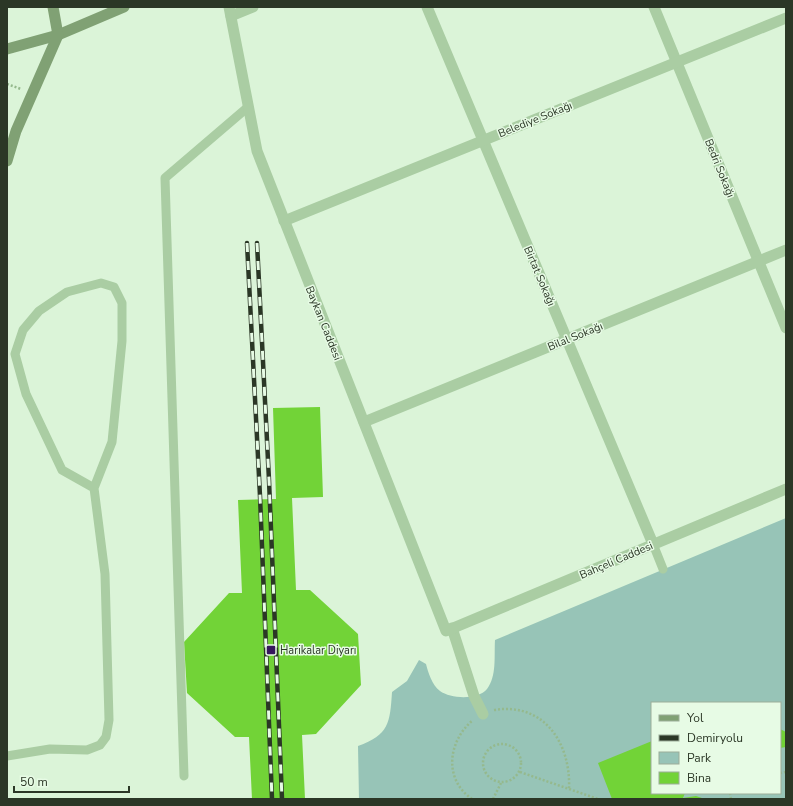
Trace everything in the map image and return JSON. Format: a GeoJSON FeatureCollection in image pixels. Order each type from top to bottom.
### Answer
{"type":"FeatureCollection","features":[{"type":"Feature","properties":{"kind":"main road"},"geometry":{"type":"LineString","coordinates":[[7,161],[16,131],[58,35],[52,7]]}},
{"type":"Feature","properties":{"kind":"main road"},"geometry":{"type":"LineString","coordinates":[[7,49],[58,35],[124,7]]}},
{"type":"Feature","properties":{"kind":"street"},"geometry":{"type":"LineString","coordinates":[[230,12],[253,7]]}},
{"type":"Feature","properties":{"kind":"street","name":"Birtat Sokağı"},"geometry":{"type":"LineString","coordinates":[[427,7],[653,544]]}},
{"type":"Feature","properties":{"kind":"street","name":"Bedri Sokağı"},"geometry":{"type":"LineString","coordinates":[[654,7],[786,328]]}},
{"type":"Feature","properties":{"kind":"street","name":"Baykan Caddesi"},"geometry":{"type":"LineString","coordinates":[[230,12],[257,151],[364,422],[449,629],[482,714]]}},
{"type":"Feature","properties":{"kind":"street","name":"Belediye Sokağı"},"geometry":{"type":"LineString","coordinates":[[284,221],[786,18]]}},
{"type":"Feature","properties":{"kind":"street","name":"Bilal Sokağı"},"geometry":{"type":"LineString","coordinates":[[364,422],[786,250]]}},
{"type":"Feature","properties":{"kind":"street","name":"Bahçeli Caddesi"},"geometry":{"type":"LineString","coordinates":[[449,629],[786,489]]}},
{"type":"Feature","properties":{"kind":"lane"},"geometry":{"type":"LineString","coordinates":[[184,776],[165,178],[248,107]]}},
{"type":"Feature","properties":{"kind":"lane"},"geometry":{"type":"LineString","coordinates":[[7,756],[50,749],[87,750],[100,745],[106,738],[109,720],[105,574],[94,488],[112,442],[122,341],[122,303],[114,287],[101,283],[67,292],[39,311],[23,330],[15,354],[26,394],[62,470],[94,488]]}},
{"type":"Feature","properties":{"kind":"lane"},"geometry":{"type":"LineString","coordinates":[[653,544],[663,569]]}},
{"type":"Feature","properties":{"kind":"path"},"geometry":{"type":"LineString","coordinates":[[7,84],[22,89]]}},
{"type":"Feature","properties":{"kind":"path"},"geometry":{"type":"LineString","coordinates":[[472,799],[460,790],[454,779],[452,765],[453,751],[458,737],[466,726],[482,714],[504,709],[518,710],[543,722],[555,733],[563,745],[568,760],[569,789]]}},
{"type":"Feature","properties":{"kind":"path"},"geometry":{"type":"LineString","coordinates":[[497,743],[508,744],[518,750],[522,761],[520,772],[512,780],[501,783],[490,779],[483,770],[482,759],[488,749],[497,743]]}},
{"type":"Feature","properties":{"kind":"path"},"geometry":{"type":"LineString","coordinates":[[520,772],[598,799]]}},
{"type":"Feature","properties":{"kind":"path"},"geometry":{"type":"LineString","coordinates":[[493,799],[501,783]]}},
{"type":"Feature","properties":{"kind":"green space"},"geometry":{"type":"Polygon","coordinates":[[[786,518],[786,799],[359,799],[358,746],[368,742],[382,732],[389,720],[392,692],[407,681],[419,660],[426,664],[433,682],[440,691],[457,697],[471,697],[483,693],[490,684],[494,672],[495,640],[786,518]]]}},
{"type":"Feature","properties":{"kind":"building"},"geometry":{"type":"Polygon","coordinates":[[[320,407],[323,497],[292,498],[296,590],[310,590],[358,634],[361,685],[316,734],[302,735],[305,799],[252,799],[249,737],[235,737],[187,693],[184,642],[229,593],[242,593],[238,500],[276,499],[273,408],[320,407]]]}},
{"type":"Feature","properties":{"kind":"building"},"geometry":{"type":"Polygon","coordinates":[[[781,730],[786,732],[786,747],[781,748],[781,730]]]}},
{"type":"Feature","properties":{"kind":"building"},"geometry":{"type":"Polygon","coordinates":[[[651,741],[651,794],[685,794],[683,798],[696,796],[705,799],[612,799],[598,763],[651,741]]]}},
{"type":"Feature","properties":{"kind":"railway"},"geometry":{"type":"LineString","coordinates":[[247,243],[260,496],[272,799]]}},
{"type":"Feature","properties":{"kind":"railway"},"geometry":{"type":"LineString","coordinates":[[257,243],[269,480],[282,799]]}},
{"type":"Feature","properties":{"kind":"place","name":"Harikalar Diyarı"},"geometry":{"type":"Point","coordinates":[271,650]}}]}
